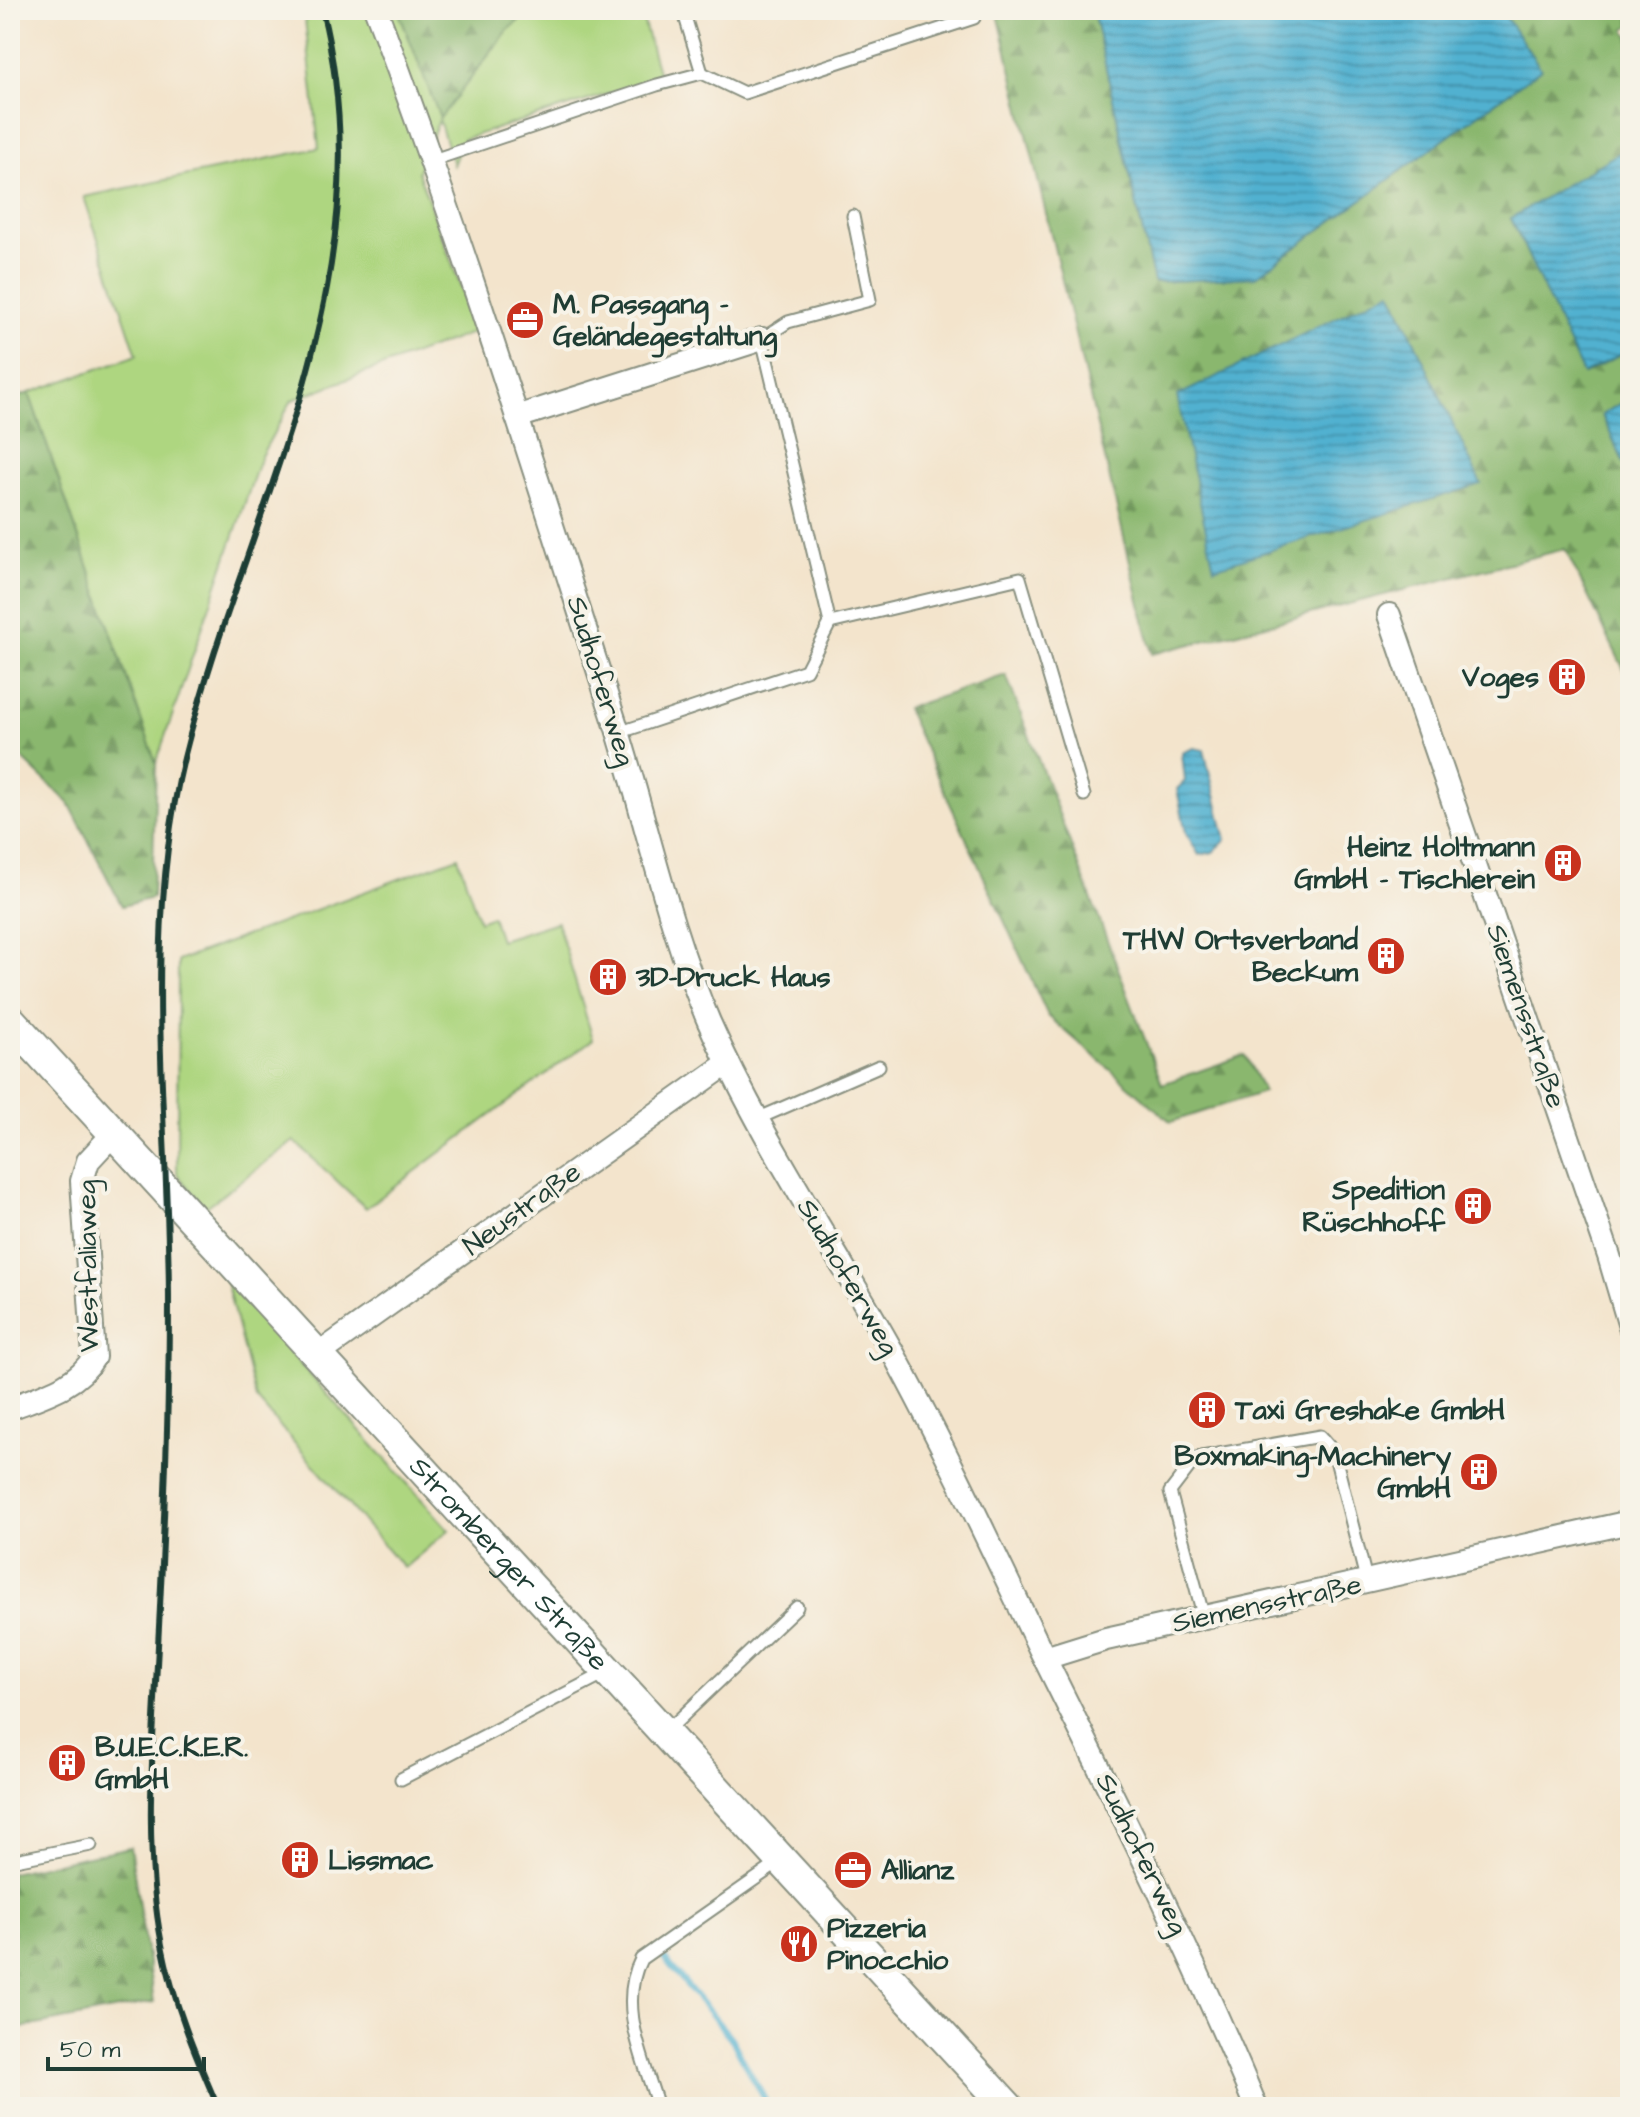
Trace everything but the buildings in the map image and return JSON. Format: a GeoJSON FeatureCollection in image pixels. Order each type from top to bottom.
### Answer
{"type":"FeatureCollection","features":[{"type":"Feature","properties":{"kind":"main road","name":"Stromberger Straße"},"geometry":{"type":"LineString","coordinates":[[10,1020],[1008,2107]]}},
{"type":"Feature","properties":{"kind":"street","name":"Sudhoferweg"},"geometry":{"type":"LineString","coordinates":[[376,10],[517,417],[618,733],[687,965],[728,1063],[893,1354],[1205,1984],[1256,2107]]}},
{"type":"Feature","properties":{"kind":"street"},"geometry":{"type":"LineString","coordinates":[[517,417],[762,339]]}},
{"type":"Feature","properties":{"kind":"street","name":"Siemensstraße"},"geometry":{"type":"LineString","coordinates":[[1389,615],[1609,1256],[1630,1327]]}},
{"type":"Feature","properties":{"kind":"street","name":"Neustraße"},"geometry":{"type":"LineString","coordinates":[[316,1356],[728,1063]]}},
{"type":"Feature","properties":{"kind":"street","name":"Westfaliaweg"},"geometry":{"type":"LineString","coordinates":[[10,1408],[69,1383],[85,1372],[94,1357],[82,1181],[88,1161],[114,1133]]}},
{"type":"Feature","properties":{"kind":"street","name":"Siemensstraße"},"geometry":{"type":"LineString","coordinates":[[1045,1658],[1106,1639],[1630,1522]]}},
{"type":"Feature","properties":{"kind":"lane"},"geometry":{"type":"LineString","coordinates":[[683,10],[702,73]]}},
{"type":"Feature","properties":{"kind":"lane"},"geometry":{"type":"LineString","coordinates":[[430,161],[662,83],[702,73],[744,93],[974,18]]}},
{"type":"Feature","properties":{"kind":"lane"},"geometry":{"type":"LineString","coordinates":[[618,733],[806,670],[830,623],[762,339],[788,322],[870,300],[853,216]]}},
{"type":"Feature","properties":{"kind":"lane"},"geometry":{"type":"LineString","coordinates":[[830,623],[1020,578],[1084,795]]}},
{"type":"Feature","properties":{"kind":"lane"},"geometry":{"type":"LineString","coordinates":[[757,1119],[879,1066]]}},
{"type":"Feature","properties":{"kind":"lane"},"geometry":{"type":"LineString","coordinates":[[1204,1618],[1170,1492],[1196,1458],[1320,1436],[1334,1452],[1367,1583]]}},
{"type":"Feature","properties":{"kind":"lane"},"geometry":{"type":"LineString","coordinates":[[666,1732],[797,1607]]}},
{"type":"Feature","properties":{"kind":"lane"},"geometry":{"type":"LineString","coordinates":[[401,1779],[610,1670]]}},
{"type":"Feature","properties":{"kind":"lane"},"geometry":{"type":"LineString","coordinates":[[10,1861],[91,1845]]}},
{"type":"Feature","properties":{"kind":"lane"},"geometry":{"type":"LineString","coordinates":[[658,2107],[629,2007],[631,1979],[641,1959],[782,1861]]}},
{"type":"Feature","properties":{"kind":"green space"},"geometry":{"type":"Polygon","coordinates":[[[304,10],[398,10],[440,117],[509,29],[531,10],[640,10],[660,78],[463,139],[453,165],[439,120],[418,172],[477,331],[292,400],[261,456],[156,763],[29,393],[137,355],[84,197],[319,148],[304,10]]]}},
{"type":"Feature","properties":{"kind":"green space"},"geometry":{"type":"Polygon","coordinates":[[[398,10],[531,10],[509,29],[440,118],[398,10]]]}},
{"type":"Feature","properties":{"kind":"green space"},"geometry":{"type":"Polygon","coordinates":[[[997,10],[1093,10],[1154,282],[1255,277],[1541,69],[1501,10],[1630,10],[1630,26],[1625,29],[1630,38],[1630,146],[1511,219],[1584,374],[1630,350],[1630,397],[1602,415],[1630,476],[1630,682],[1565,549],[1152,654],[997,10]]]}},
{"type":"Feature","properties":{"kind":"green space"},"geometry":{"type":"Polygon","coordinates":[[[29,393],[156,763],[152,898],[122,906],[69,803],[10,747],[10,399],[29,393]]]}},
{"type":"Feature","properties":{"kind":"green space"},"geometry":{"type":"Polygon","coordinates":[[[1006,675],[1162,1084],[1245,1055],[1264,1092],[1171,1122],[1048,1016],[906,708],[1006,675]]]}},
{"type":"Feature","properties":{"kind":"green space"},"geometry":{"type":"Polygon","coordinates":[[[458,857],[479,921],[492,916],[500,940],[557,922],[593,1039],[366,1208],[294,1141],[205,1208],[177,1174],[178,961],[458,857]]]}},
{"type":"Feature","properties":{"kind":"green space"},"geometry":{"type":"Polygon","coordinates":[[[226,1281],[449,1530],[404,1568],[256,1399],[226,1281]]]}},
{"type":"Feature","properties":{"kind":"green space"},"geometry":{"type":"Polygon","coordinates":[[[130,1847],[154,2002],[11,2030],[10,1873],[130,1847]]]}},
{"type":"Feature","properties":{"kind":"water"},"geometry":{"type":"Polygon","coordinates":[[[1093,10],[1501,10],[1541,69],[1255,277],[1154,282],[1093,10]]]}},
{"type":"Feature","properties":{"kind":"water"},"geometry":{"type":"Polygon","coordinates":[[[1630,146],[1630,350],[1583,374],[1511,218],[1630,146]]]}},
{"type":"Feature","properties":{"kind":"water"},"geometry":{"type":"Polygon","coordinates":[[[1391,291],[1481,484],[1214,568],[1177,396],[1391,291]]]}},
{"type":"Feature","properties":{"kind":"water"},"geometry":{"type":"Polygon","coordinates":[[[1630,397],[1630,476],[1602,415],[1630,397]]]}},
{"type":"Feature","properties":{"kind":"water"},"geometry":{"type":"Polygon","coordinates":[[[1194,748],[1204,750],[1226,840],[1213,852],[1199,855],[1186,833],[1177,789],[1185,781],[1182,753],[1194,748]]]}},
{"type":"Feature","properties":{"kind":"waterway"},"geometry":{"type":"LineString","coordinates":[[661,1954],[731,2038],[769,2107]]}},
{"type":"Feature","properties":{"kind":"railway"},"geometry":{"type":"LineString","coordinates":[[218,2107],[172,1987],[156,1908],[151,1833],[169,1346],[160,961],[171,825],[184,758],[211,665],[302,392],[325,300],[338,206],[338,110],[322,10]]}},
{"type":"Feature","properties":{"kind":"place","name":"M. Passgang - Geländegestaltung"},"geometry":{"type":"Point","coordinates":[525,320]}},
{"type":"Feature","properties":{"kind":"place","name":"Voges"},"geometry":{"type":"Point","coordinates":[1567,677]}},
{"type":"Feature","properties":{"kind":"place","name":"Heinz Holtmann GmbH - Tischlerein"},"geometry":{"type":"Point","coordinates":[1563,863]}},
{"type":"Feature","properties":{"kind":"place","name":"THW Ortsverband Beckum"},"geometry":{"type":"Point","coordinates":[1386,956]}},
{"type":"Feature","properties":{"kind":"place","name":"3D-Druck Haus"},"geometry":{"type":"Point","coordinates":[608,977]}},
{"type":"Feature","properties":{"kind":"place","name":"Spedition Rüschhoff"},"geometry":{"type":"Point","coordinates":[1473,1206]}},
{"type":"Feature","properties":{"kind":"place","name":"Taxi Greshake GmbH"},"geometry":{"type":"Point","coordinates":[1207,1410]}},
{"type":"Feature","properties":{"kind":"place","name":"Boxmaking-Machinery GmbH"},"geometry":{"type":"Point","coordinates":[1479,1472]}},
{"type":"Feature","properties":{"kind":"place","name":"B.U.E.C.K.E.R. GmbH"},"geometry":{"type":"Point","coordinates":[67,1763]}},
{"type":"Feature","properties":{"kind":"place","name":"Lissmac"},"geometry":{"type":"Point","coordinates":[300,1860]}},
{"type":"Feature","properties":{"kind":"place","name":"Allianz"},"geometry":{"type":"Point","coordinates":[853,1870]}},
{"type":"Feature","properties":{"kind":"place","name":"Pizzeria Pinocchio"},"geometry":{"type":"Point","coordinates":[799,1944]}}]}
